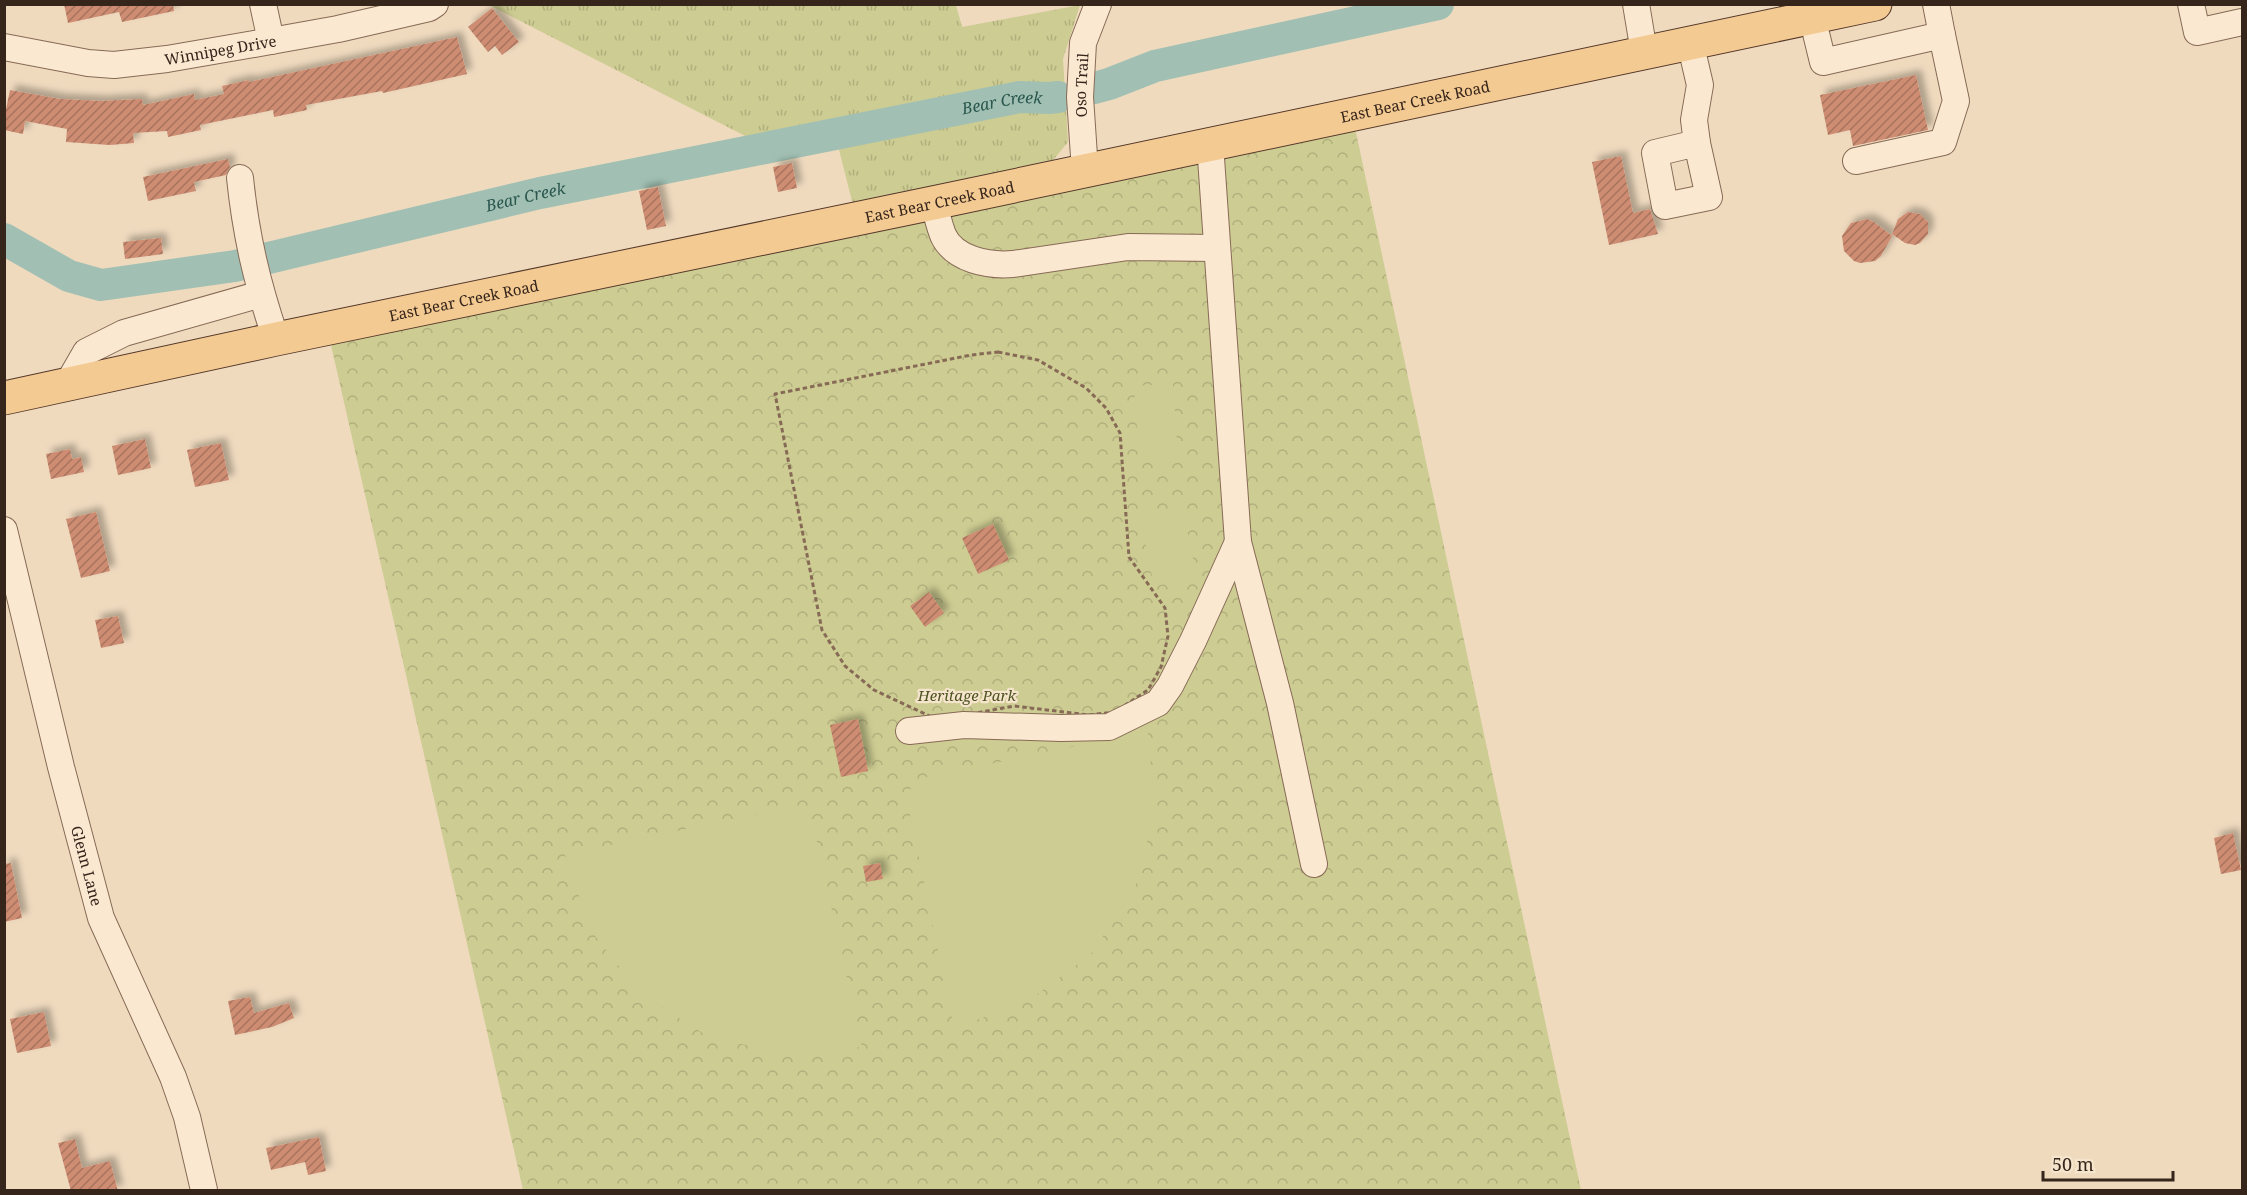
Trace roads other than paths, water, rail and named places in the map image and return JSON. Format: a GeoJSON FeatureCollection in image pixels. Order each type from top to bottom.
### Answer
{"type":"FeatureCollection","features":[{"type":"Feature","properties":{"kind":"main road","name":"East Bear Creek Road"},"geometry":{"type":"LineString","coordinates":[[4,398],[1875,4]]}},
{"type":"Feature","properties":{"kind":"street"},"geometry":{"type":"LineString","coordinates":[[263,4],[272,41]]}},
{"type":"Feature","properties":{"kind":"street","name":"Winnipeg Drive"},"geometry":{"type":"LineString","coordinates":[[4,46],[88,63],[114,65],[167,59],[338,29],[429,8],[435,4]]}},
{"type":"Feature","properties":{"kind":"street","name":"Oso Trail"},"geometry":{"type":"LineString","coordinates":[[1085,171],[1080,97],[1083,43],[1098,4]]}},
{"type":"Feature","properties":{"kind":"street"},"geometry":{"type":"LineString","coordinates":[[1636,4],[1644,52]]}},
{"type":"Feature","properties":{"kind":"street"},"geometry":{"type":"LineString","coordinates":[[1856,161],[1942,141],[1956,101],[1936,4]]}},
{"type":"Feature","properties":{"kind":"street"},"geometry":{"type":"LineString","coordinates":[[2191,4],[2197,32],[2242,22]]}},
{"type":"Feature","properties":{"kind":"street"},"geometry":{"type":"LineString","coordinates":[[1812,16],[1823,62],[1942,35]]}},
{"type":"Feature","properties":{"kind":"street"},"geometry":{"type":"LineString","coordinates":[[1690,42],[1700,85],[1694,120],[1697,143]]}},
{"type":"Feature","properties":{"kind":"street"},"geometry":{"type":"LineString","coordinates":[[1210,144],[1238,542],[1280,703],[1314,864]]}},
{"type":"Feature","properties":{"kind":"street"},"geometry":{"type":"LineString","coordinates":[[240,178],[248,240],[258,285],[276,339]]}},
{"type":"Feature","properties":{"kind":"street"},"geometry":{"type":"LineString","coordinates":[[933,204],[944,237],[965,256],[996,266],[1128,247],[1216,248]]}},
{"type":"Feature","properties":{"kind":"street"},"geometry":{"type":"LineString","coordinates":[[66,384],[86,352],[124,333],[258,285]]}},
{"type":"Feature","properties":{"kind":"street","name":"Glenn Lane"},"geometry":{"type":"LineString","coordinates":[[4,530],[61,767],[101,918],[173,1077],[187,1117],[204,1191]]}},
{"type":"Feature","properties":{"kind":"street"},"geometry":{"type":"LineString","coordinates":[[909,731],[964,725],[1109,727],[1158,703],[1170,686],[1193,641],[1238,542]]}},
{"type":"Feature","properties":{"kind":"waterway","name":"Bear Creek"},"geometry":{"type":"LineString","coordinates":[[1094,88],[1155,66],[1438,4]]}},
{"type":"Feature","properties":{"kind":"waterway","name":"Bear Creek"},"geometry":{"type":"LineString","coordinates":[[4,239],[69,276],[101,285],[235,266],[540,193],[1020,97],[1058,97]]}},
{"type":"Feature","properties":{"kind":"park label","name":"Heritage Park"},"geometry":{"type":"Point","coordinates":[967,695]}}]}
